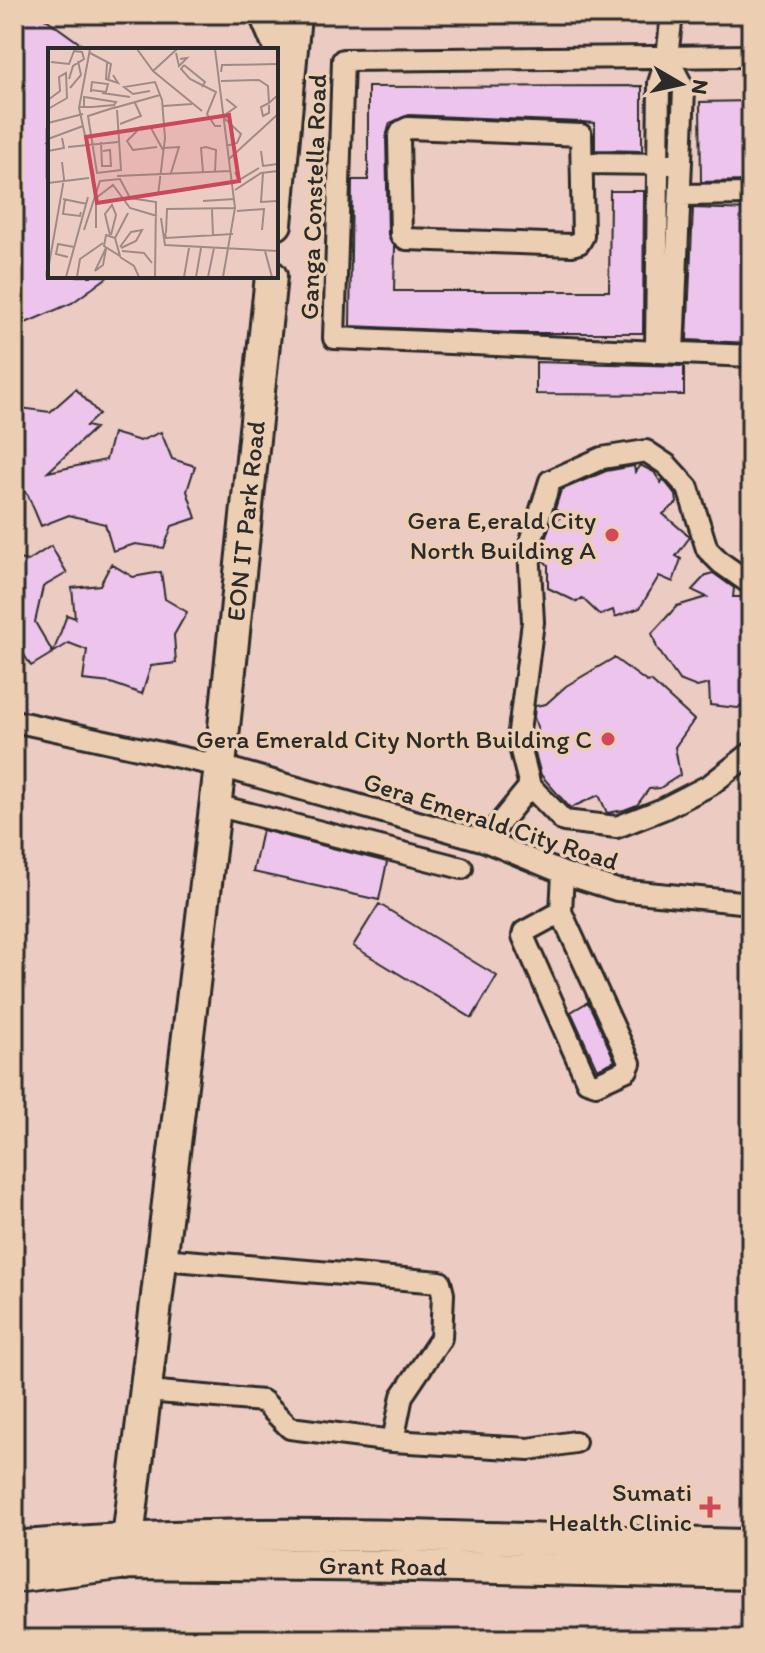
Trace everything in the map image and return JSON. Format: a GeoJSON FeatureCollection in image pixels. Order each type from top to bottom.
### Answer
{"type":"FeatureCollection","features":[{"type":"Feature","properties":{"kind":"street"},"geometry":{"type":"LineString","coordinates":[[278,204],[291,77],[281,14]]}},
{"type":"Feature","properties":{"kind":"street"},"geometry":{"type":"LineString","coordinates":[[665,351],[658,165],[659,83],[667,57],[672,14]]}},
{"type":"Feature","properties":{"kind":"street","name":"Ganga Constella Road"},"geometry":{"type":"LineString","coordinates":[[751,56],[343,60],[334,338],[751,356]]}},
{"type":"Feature","properties":{"kind":"street"},"geometry":{"type":"LineString","coordinates":[[665,351],[680,195],[684,89],[667,57]]}},
{"type":"Feature","properties":{"kind":"street"},"geometry":{"type":"LineString","coordinates":[[408,128],[581,135],[583,163],[583,236],[579,243],[413,241],[401,235],[399,137],[408,128]]}},
{"type":"Feature","properties":{"kind":"street"},"geometry":{"type":"LineString","coordinates":[[583,163],[680,163]]}},
{"type":"Feature","properties":{"kind":"street"},"geometry":{"type":"LineString","coordinates":[[680,195],[751,194]]}},
{"type":"Feature","properties":{"kind":"street","name":"EON IT Park Road"},"geometry":{"type":"LineString","coordinates":[[127,1551],[220,766],[271,278]]}},
{"type":"Feature","properties":{"kind":"street"},"geometry":{"type":"LineString","coordinates":[[751,584],[707,549],[688,488],[667,465],[646,451],[602,458],[550,481],[529,548],[533,622],[518,739],[530,786],[564,821],[617,827],[663,809],[710,785],[751,753]]}},
{"type":"Feature","properties":{"kind":"street","name":"Gera Emerald City Road"},"geometry":{"type":"LineString","coordinates":[[14,721],[220,766],[485,841],[563,873],[617,890],[751,903]]}},
{"type":"Feature","properties":{"kind":"street"},"geometry":{"type":"LineString","coordinates":[[485,841],[530,786]]}},
{"type":"Feature","properties":{"kind":"street"},"geometry":{"type":"LineString","coordinates":[[215,805],[400,859],[462,868]]}},
{"type":"Feature","properties":{"kind":"street"},"geometry":{"type":"LineString","coordinates":[[400,859],[406,819]]}},
{"type":"Feature","properties":{"kind":"street"},"geometry":{"type":"LineString","coordinates":[[561,912],[524,932],[523,936],[587,1081],[596,1084],[627,1070],[630,1063],[561,912],[563,873]]}},
{"type":"Feature","properties":{"kind":"street"},"geometry":{"type":"LineString","coordinates":[[162,1259],[440,1282],[443,1294],[441,1338],[402,1396],[393,1441]]}},
{"type":"Feature","properties":{"kind":"street"},"geometry":{"type":"LineString","coordinates":[[147,1391],[263,1401],[290,1428],[393,1441],[529,1449],[575,1442]]}},
{"type":"Feature","properties":{"kind":"street","name":"Grant Road"},"geometry":{"type":"LineString","coordinates":[[14,1577],[127,1551],[437,1535],[751,1545]]}},
{"type":"Feature","properties":{"kind":"street","name":"Grant Road"},"geometry":{"type":"LineString","coordinates":[[14,1547],[356,1565],[751,1574]]}},
{"type":"Feature","properties":{"kind":"building"},"geometry":{"type":"Polygon","coordinates":[[[14,14],[39,14],[86,48],[48,48],[48,278],[106,278],[72,303],[14,328],[14,182],[22,176],[14,164],[14,14]]]}},
{"type":"Feature","properties":{"kind":"building"},"geometry":{"type":"Polygon","coordinates":[[[642,86],[642,151],[595,150],[595,123],[582,122],[409,115],[390,123],[386,137],[388,235],[395,246],[394,291],[609,291],[610,191],[644,191],[643,333],[512,333],[350,326],[352,180],[368,180],[368,87],[642,86]]]}},
{"type":"Feature","properties":{"kind":"building"},"geometry":{"type":"Polygon","coordinates":[[[751,101],[751,153],[747,153],[747,181],[701,182],[700,102],[751,101]]]}},
{"type":"Feature","properties":{"kind":"building"},"geometry":{"type":"Polygon","coordinates":[[[693,208],[751,210],[747,313],[751,313],[751,343],[687,340],[693,208]]]}},
{"type":"Feature","properties":{"kind":"building"},"geometry":{"type":"Polygon","coordinates":[[[536,362],[684,366],[684,395],[536,394],[536,362]]]}},
{"type":"Feature","properties":{"kind":"building"},"geometry":{"type":"Polygon","coordinates":[[[76,389],[99,414],[86,426],[95,428],[48,472],[106,460],[113,433],[140,441],[161,432],[172,459],[195,466],[187,491],[196,518],[172,526],[164,548],[135,544],[113,551],[105,524],[69,515],[41,526],[28,495],[14,480],[14,452],[21,408],[50,412],[76,389]]]}},
{"type":"Feature","properties":{"kind":"building","name":"Gera E,erald City North Building A"},"geometry":{"type":"Polygon","coordinates":[[[640,465],[654,472],[661,483],[663,479],[676,495],[677,503],[663,514],[690,537],[676,556],[681,559],[673,582],[659,576],[640,608],[615,617],[613,610],[600,615],[582,598],[577,602],[548,588],[548,565],[543,560],[542,550],[551,521],[566,516],[555,509],[561,490],[606,471],[634,466],[635,472],[640,465]]]}},
{"type":"Feature","properties":{"kind":"building"},"geometry":{"type":"Polygon","coordinates":[[[51,546],[67,573],[43,587],[35,622],[53,653],[31,666],[21,650],[14,655],[14,558],[28,561],[51,546]]]}},
{"type":"Feature","properties":{"kind":"building"},"geometry":{"type":"Polygon","coordinates":[[[111,564],[133,577],[161,572],[165,599],[187,612],[174,635],[176,663],[151,666],[142,694],[111,683],[83,680],[87,650],[69,643],[53,653],[67,615],[75,618],[72,588],[100,585],[111,564]]]}},
{"type":"Feature","properties":{"kind":"building"},"geometry":{"type":"Polygon","coordinates":[[[713,573],[734,588],[733,597],[751,597],[751,696],[738,708],[710,705],[709,684],[697,687],[679,680],[657,648],[652,633],[677,606],[707,597],[692,590],[706,575],[713,573]]]}},
{"type":"Feature","properties":{"kind":"building","name":"Gera Emerald City North Building C"},"geometry":{"type":"Polygon","coordinates":[[[614,658],[647,682],[651,681],[694,720],[675,747],[680,775],[660,788],[649,789],[637,805],[624,810],[607,813],[599,795],[570,808],[541,775],[532,742],[538,730],[535,706],[546,704],[566,686],[614,658]]]}},
{"type":"Feature","properties":{"kind":"building"},"geometry":{"type":"Polygon","coordinates":[[[262,830],[387,862],[379,900],[253,872],[262,830]]]}},
{"type":"Feature","properties":{"kind":"building"},"geometry":{"type":"Polygon","coordinates":[[[379,904],[497,976],[472,1018],[353,946],[379,904]]]}},
{"type":"Feature","properties":{"kind":"building"},"geometry":{"type":"Polygon","coordinates":[[[588,1002],[615,1061],[597,1069],[571,1012],[588,1002]]]}},
{"type":"Feature","properties":{"kind":"place","name":"Gera E,erald City North Building A"},"geometry":{"type":"Point","coordinates":[612,535]}},
{"type":"Feature","properties":{"kind":"place","name":"Gera Emerald City North Building C"},"geometry":{"type":"Point","coordinates":[608,739]}},
{"type":"Feature","properties":{"kind":"place","name":"Sumati Health Clinic"},"geometry":{"type":"Point","coordinates":[710,1507]}}]}
